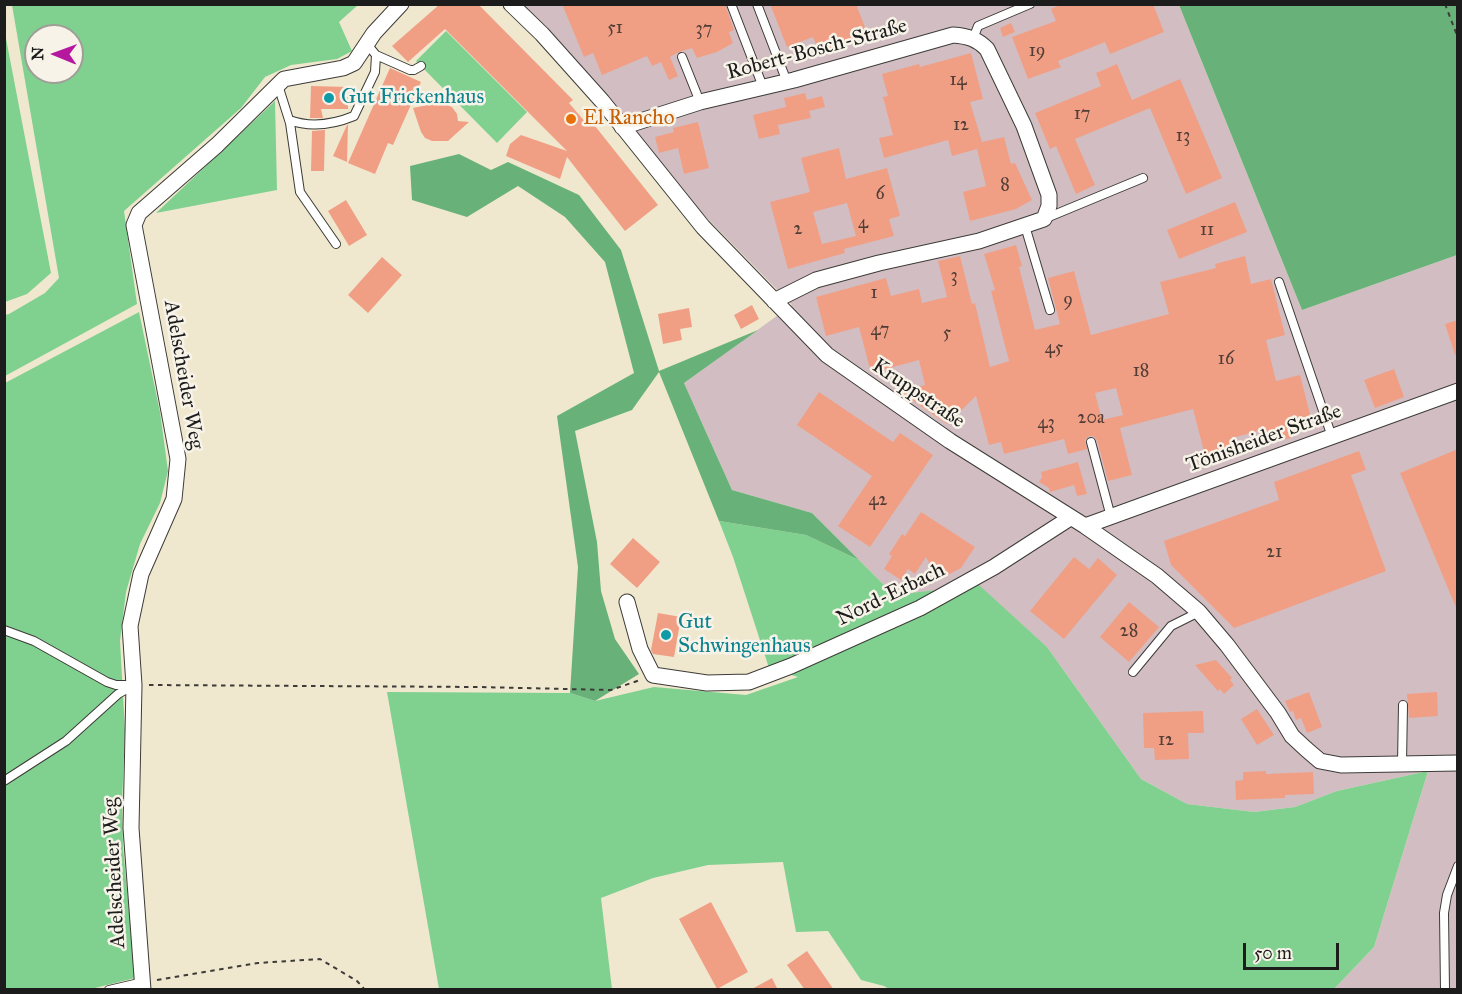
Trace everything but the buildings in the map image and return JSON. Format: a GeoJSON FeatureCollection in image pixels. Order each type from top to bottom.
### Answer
{"type":"FeatureCollection","features":[{"type":"Feature","properties":{"kind":"street","name":"Adelscheider Weg"},"geometry":{"type":"LineString","coordinates":[[143,986],[131,828],[134,685],[130,626],[141,574],[174,499],[178,459],[134,225],[139,213],[217,145],[284,79],[343,68],[354,63],[371,49],[401,4]]}},
{"type":"Feature","properties":{"kind":"street","name":"Kruppstraße"},"geometry":{"type":"LineString","coordinates":[[511,4],[562,56],[703,227],[813,342],[841,366],[950,441],[1085,526],[1157,576],[1198,612],[1227,645],[1278,713],[1292,736],[1320,761],[1341,765],[1402,764]]}},
{"type":"Feature","properties":{"kind":"street","name":"Robert-Bosch-Straße"},"geometry":{"type":"LineString","coordinates":[[622,127],[700,102],[787,82],[953,35],[974,39]]}},
{"type":"Feature","properties":{"kind":"street"},"geometry":{"type":"LineString","coordinates":[[774,301],[816,280],[879,262],[979,241],[1044,219],[1049,207],[1049,195],[1024,126],[987,50],[981,42],[974,39]]}},
{"type":"Feature","properties":{"kind":"street","name":"Tönisheider Straße"},"geometry":{"type":"LineString","coordinates":[[1085,526],[1458,391]]}},
{"type":"Feature","properties":{"kind":"street","name":"Nord-Erbach"},"geometry":{"type":"LineString","coordinates":[[653,675],[707,683],[749,682],[920,608],[994,567],[1070,518]]}},
{"type":"Feature","properties":{"kind":"street"},"geometry":{"type":"LineString","coordinates":[[627,602],[640,649],[653,675]]}},
{"type":"Feature","properties":{"kind":"street"},"geometry":{"type":"LineString","coordinates":[[1402,764],[1458,762]]}},
{"type":"Feature","properties":{"kind":"lane"},"geometry":{"type":"LineString","coordinates":[[731,4],[763,87]]}},
{"type":"Feature","properties":{"kind":"lane"},"geometry":{"type":"LineString","coordinates":[[757,4],[787,82]]}},
{"type":"Feature","properties":{"kind":"lane"},"geometry":{"type":"LineString","coordinates":[[974,39],[978,26],[1030,4]]}},
{"type":"Feature","properties":{"kind":"lane"},"geometry":{"type":"LineString","coordinates":[[371,49],[410,70],[421,66]]}},
{"type":"Feature","properties":{"kind":"lane"},"geometry":{"type":"LineString","coordinates":[[289,120],[301,124],[323,125],[354,116],[375,72],[371,49]]}},
{"type":"Feature","properties":{"kind":"lane"},"geometry":{"type":"LineString","coordinates":[[682,57],[700,102]]}},
{"type":"Feature","properties":{"kind":"lane"},"geometry":{"type":"LineString","coordinates":[[278,85],[289,120],[300,192],[336,244]]}},
{"type":"Feature","properties":{"kind":"lane"},"geometry":{"type":"LineString","coordinates":[[1044,219],[1143,178]]}},
{"type":"Feature","properties":{"kind":"lane"},"geometry":{"type":"LineString","coordinates":[[1025,226],[1050,310]]}},
{"type":"Feature","properties":{"kind":"lane"},"geometry":{"type":"LineString","coordinates":[[1279,282],[1332,437]]}},
{"type":"Feature","properties":{"kind":"lane"},"geometry":{"type":"LineString","coordinates":[[1091,442],[1111,517]]}},
{"type":"Feature","properties":{"kind":"lane"},"geometry":{"type":"LineString","coordinates":[[1133,672],[1171,626],[1198,612]]}},
{"type":"Feature","properties":{"kind":"lane"},"geometry":{"type":"LineString","coordinates":[[4,630],[34,641],[107,682],[116,685],[134,685]]}},
{"type":"Feature","properties":{"kind":"lane"},"geometry":{"type":"LineString","coordinates":[[4,781],[66,741],[118,694],[134,685]]}},
{"type":"Feature","properties":{"kind":"lane"},"geometry":{"type":"LineString","coordinates":[[1402,764],[1403,705]]}},
{"type":"Feature","properties":{"kind":"lane"},"geometry":{"type":"LineString","coordinates":[[1445,990],[1444,914],[1447,895],[1458,866]]}},
{"type":"Feature","properties":{"kind":"lane"},"geometry":{"type":"LineString","coordinates":[[110,990],[143,986]]}},
{"type":"Feature","properties":{"kind":"path"},"geometry":{"type":"LineString","coordinates":[[1445,4],[1458,38]]}},
{"type":"Feature","properties":{"kind":"path"},"geometry":{"type":"LineString","coordinates":[[134,685],[611,690],[653,675]]}},
{"type":"Feature","properties":{"kind":"path"},"geometry":{"type":"LineString","coordinates":[[143,986],[258,963],[320,960],[357,981],[365,990]]}},
{"type":"Feature","properties":{"kind":"shaded area"},"geometry":{"type":"Polygon","coordinates":[[[517,5],[1179,5],[1302,310],[1457,255],[1457,989],[1334,989],[1374,947],[1428,771],[1337,791],[1295,807],[1254,812],[1187,804],[1141,779],[1047,647],[979,586],[894,595],[812,513],[732,490],[684,383],[792,305],[701,212],[622,115],[517,5]]]}},
{"type":"Feature","properties":{"kind":"green space"},"geometry":{"type":"Polygon","coordinates":[[[12,5],[358,5],[339,22],[352,51],[337,59],[291,65],[265,77],[241,108],[124,211],[137,304],[5,376],[5,315],[45,293],[59,278],[26,84],[84,84],[84,24],[24,24],[24,75],[12,5]]]}},
{"type":"Feature","properties":{"kind":"green space"},"geometry":{"type":"Polygon","coordinates":[[[1179,5],[1457,5],[1457,255],[1302,310],[1179,5]]]}},
{"type":"Feature","properties":{"kind":"green space"},"geometry":{"type":"Polygon","coordinates":[[[4,28],[51,273],[27,294],[5,302],[4,28]]]}},
{"type":"Feature","properties":{"kind":"green space"},"geometry":{"type":"Polygon","coordinates":[[[446,31],[527,112],[497,143],[416,61],[446,31]]]}},
{"type":"Feature","properties":{"kind":"green space"},"geometry":{"type":"Polygon","coordinates":[[[275,101],[277,190],[156,213],[275,101]]]}},
{"type":"Feature","properties":{"kind":"green space"},"geometry":{"type":"Polygon","coordinates":[[[459,154],[491,170],[508,162],[579,195],[621,250],[659,371],[758,330],[684,383],[732,490],[812,513],[859,560],[806,535],[719,521],[659,372],[632,410],[575,431],[597,542],[601,591],[615,639],[639,674],[595,701],[570,693],[578,567],[557,416],[634,373],[605,262],[565,217],[518,186],[467,217],[412,200],[410,166],[459,154]]]}},
{"type":"Feature","properties":{"kind":"green space"},"geometry":{"type":"Polygon","coordinates":[[[139,312],[160,412],[168,471],[160,503],[140,544],[126,592],[120,641],[125,731],[123,847],[135,978],[91,989],[5,990],[5,383],[139,312]]]}},
{"type":"Feature","properties":{"kind":"green space"},"geometry":{"type":"Polygon","coordinates":[[[719,521],[806,535],[859,560],[894,595],[979,585],[1047,647],[1141,779],[1187,804],[1254,812],[1295,807],[1337,791],[1428,771],[1374,947],[1334,989],[889,989],[861,980],[828,931],[796,932],[783,862],[708,865],[653,878],[601,898],[612,989],[439,989],[387,692],[570,693],[595,701],[654,687],[746,695],[798,677],[769,668],[719,521]]]}},
{"type":"Feature","properties":{"kind":"place","name":"Gut Frickenhaus"},"geometry":{"type":"Point","coordinates":[329,98]}},
{"type":"Feature","properties":{"kind":"place","name":"El Rancho"},"geometry":{"type":"Point","coordinates":[571,119]}},
{"type":"Feature","properties":{"kind":"place","name":"Gut Schwingenhaus"},"geometry":{"type":"Point","coordinates":[666,635]}}]}
